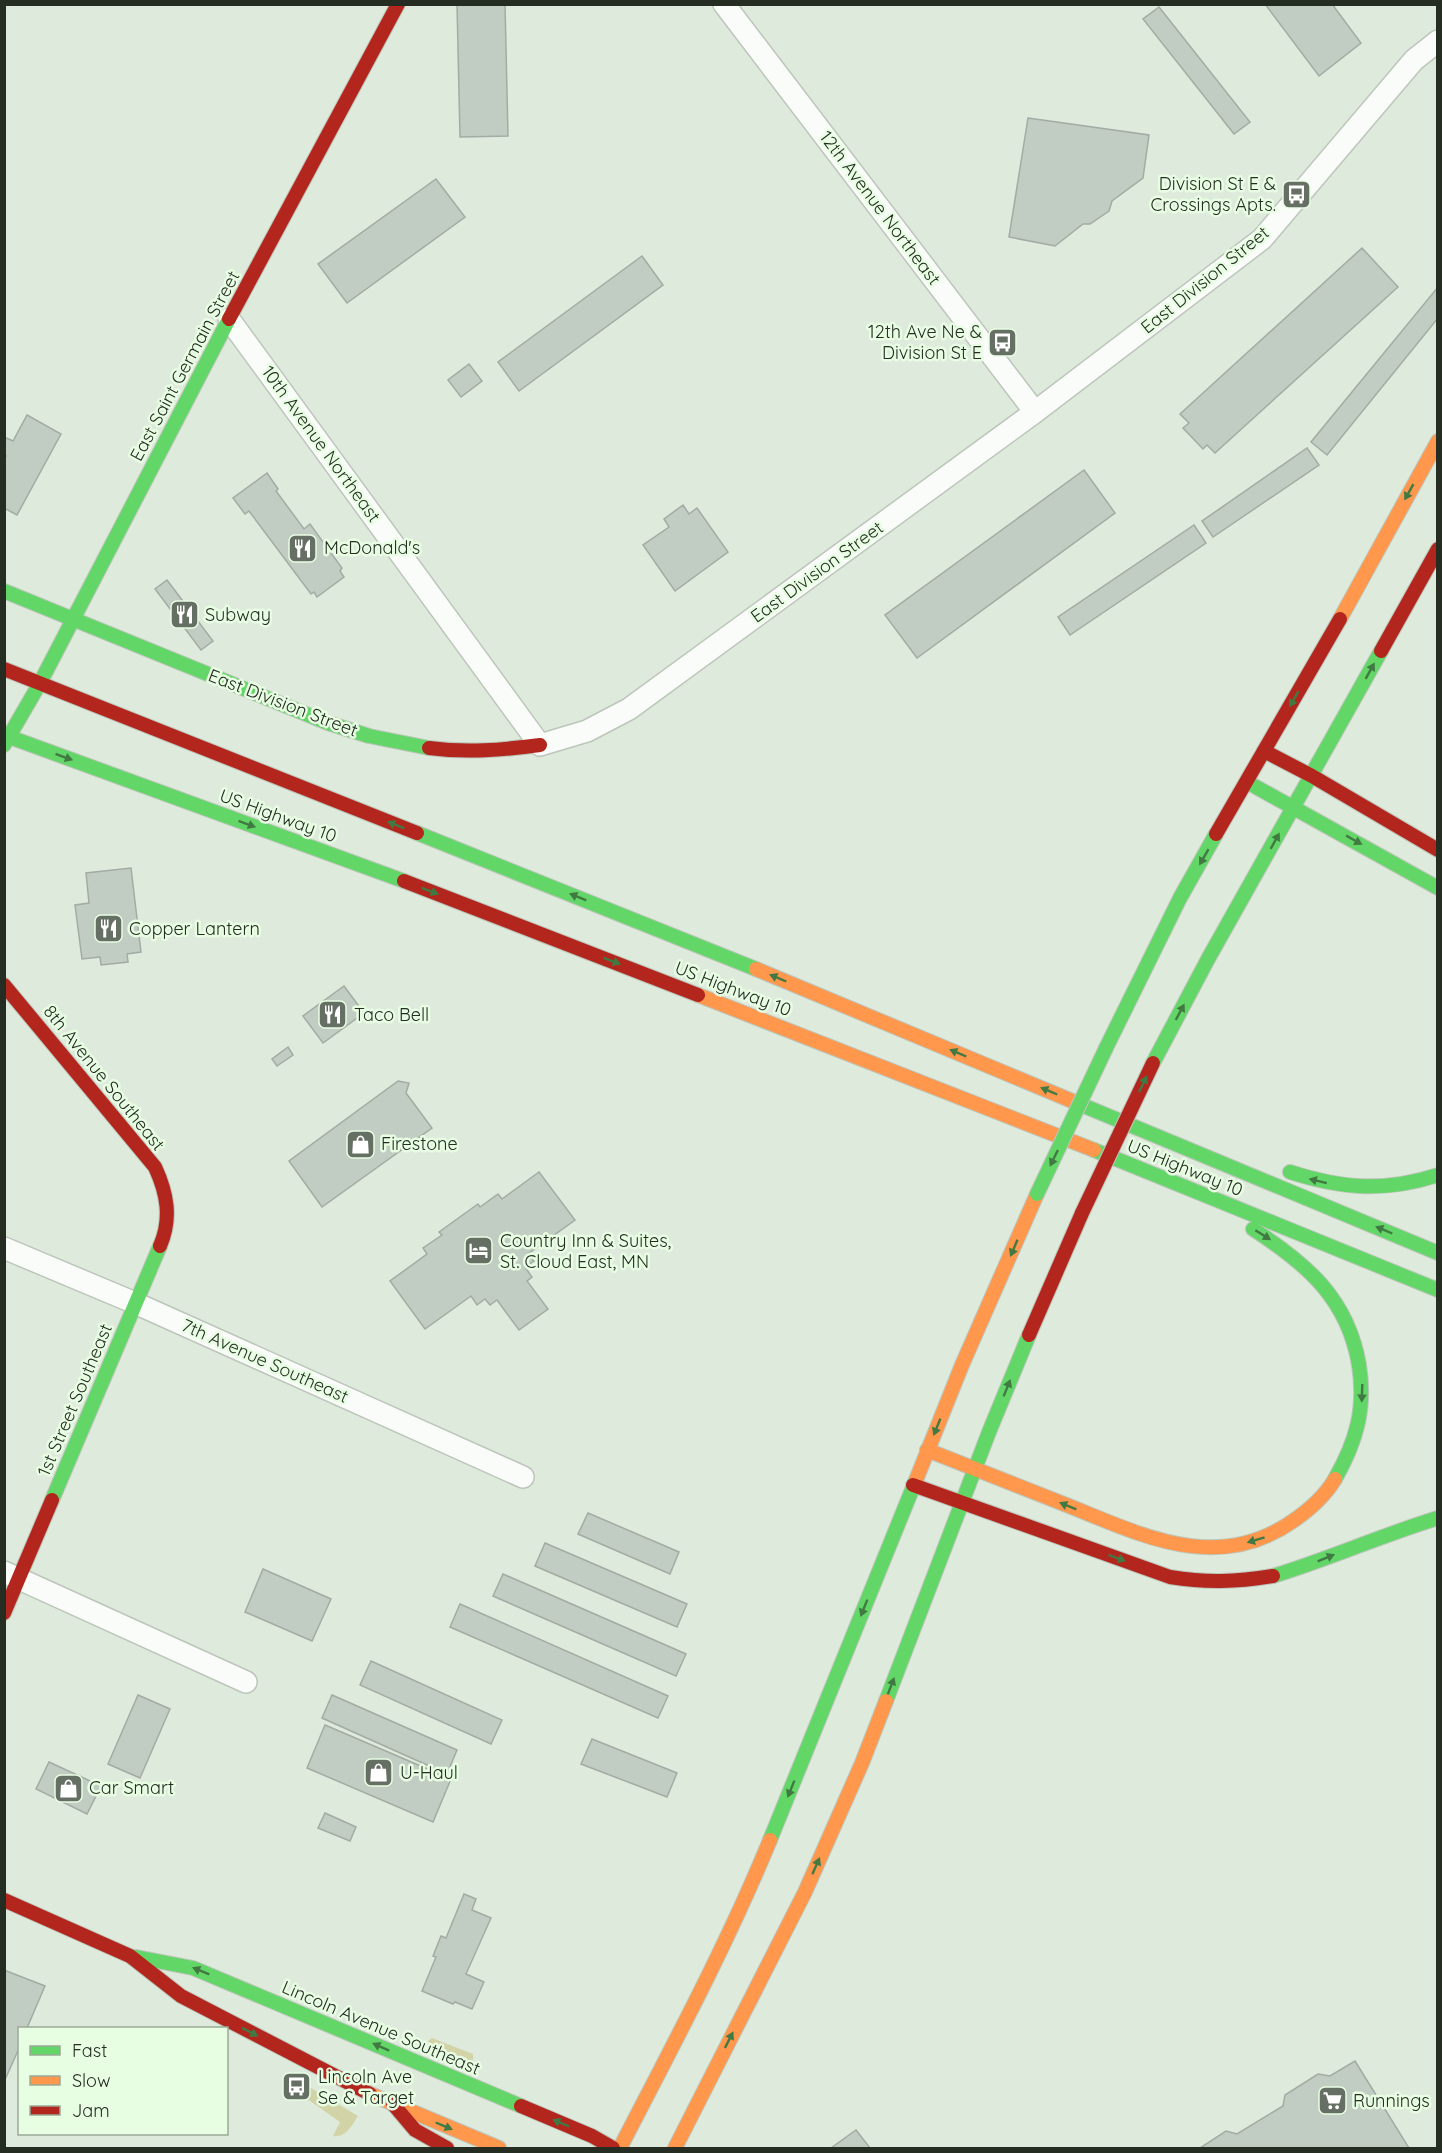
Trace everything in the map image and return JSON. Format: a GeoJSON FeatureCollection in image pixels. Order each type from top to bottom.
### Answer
{"type":"FeatureCollection","features":[{"type":"Feature","properties":{"kind":"main road","name":"East Saint Germain Street"},"geometry":{"type":"LineString","coordinates":[[6,739],[40,683],[229,319],[398,4]]}},
{"type":"Feature","properties":{"kind":"main road"},"geometry":{"type":"LineString","coordinates":[[620,2148],[758,1872],[962,1365],[1037,1194],[1106,1048],[1180,898],[1344,611],[1437,441]]}},
{"type":"Feature","properties":{"kind":"main road"},"geometry":{"type":"LineString","coordinates":[[675,2148],[805,1892],[862,1763],[1048,1287],[1153,1063],[1208,959],[1437,549]]}},
{"type":"Feature","properties":{"kind":"main road","name":"East Division Street"},"geometry":{"type":"LineString","coordinates":[[4,591],[356,733],[432,749],[467,752],[495,752],[540,745]]}},
{"type":"Feature","properties":{"kind":"main road","name":"US Highway 10"},"geometry":{"type":"LineString","coordinates":[[4,669],[661,930],[1437,1253]]}},
{"type":"Feature","properties":{"kind":"main road","name":"US Highway 10"},"geometry":{"type":"LineString","coordinates":[[6,739],[373,869],[975,1102],[1437,1290]]}},
{"type":"Feature","properties":{"kind":"main road"},"geometry":{"type":"LineString","coordinates":[[1264,751],[1437,850]]}},
{"type":"Feature","properties":{"kind":"main road"},"geometry":{"type":"LineString","coordinates":[[1247,782],[1437,888]]}},
{"type":"Feature","properties":{"kind":"main road","name":"8th Avenue Southeast"},"geometry":{"type":"LineString","coordinates":[[4,985],[154,1167],[168,1198]]}},
{"type":"Feature","properties":{"kind":"main road"},"geometry":{"type":"LineString","coordinates":[[1111,1116],[1244,1158]]}},
{"type":"Feature","properties":{"kind":"main road"},"geometry":{"type":"LineString","coordinates":[[927,1450],[1121,1527],[1182,1546],[1231,1547],[1259,1540],[1299,1519],[1333,1485],[1344,1467],[1358,1429],[1362,1406],[1363,1383],[1359,1360],[1344,1316],[1312,1276],[1294,1258],[1271,1241],[1249,1226],[1137,1168]]}},
{"type":"Feature","properties":{"kind":"main road"},"geometry":{"type":"LineString","coordinates":[[1277,1168],[1312,1180],[1367,1189],[1417,1183],[1437,1175]]}},
{"type":"Feature","properties":{"kind":"main road","name":"1st Street Southeast"},"geometry":{"type":"LineString","coordinates":[[4,1612],[11,1575],[164,1236],[168,1220],[168,1198]]}},
{"type":"Feature","properties":{"kind":"main road"},"geometry":{"type":"LineString","coordinates":[[913,1485],[1170,1577],[1204,1582],[1272,1576],[1309,1565],[1401,1529],[1437,1518]]}},
{"type":"Feature","properties":{"kind":"main road","name":"Lincoln Avenue Southeast"},"geometry":{"type":"LineString","coordinates":[[4,1900],[130,1956],[194,1968],[592,2136],[613,2148]]}},
{"type":"Feature","properties":{"kind":"main road","name":"Lincoln Avenue Southeast"},"geometry":{"type":"LineString","coordinates":[[130,1956],[181,1996],[393,2104],[499,2148]]}},
{"type":"Feature","properties":{"kind":"main road"},"geometry":{"type":"LineString","coordinates":[[699,2128],[699,2120],[714,2069]]}},
{"type":"Feature","properties":{"kind":"main road"},"geometry":{"type":"LineString","coordinates":[[393,2104],[415,2130],[447,2148]]}},
{"type":"Feature","properties":{"kind":"street","name":"12th Avenue Northeast"},"geometry":{"type":"LineString","coordinates":[[724,4],[1035,412]]}},
{"type":"Feature","properties":{"kind":"street","name":"East Division Street"},"geometry":{"type":"LineString","coordinates":[[540,745],[587,731],[629,709],[1035,412],[1262,239],[1414,60],[1437,41]]}},
{"type":"Feature","properties":{"kind":"street","name":"10th Avenue Northeast"},"geometry":{"type":"LineString","coordinates":[[229,319],[540,745]]}},
{"type":"Feature","properties":{"kind":"street","name":"7th Avenue Southeast"},"geometry":{"type":"LineString","coordinates":[[4,1248],[135,1303],[523,1477]]}},
{"type":"Feature","properties":{"kind":"street"},"geometry":{"type":"LineString","coordinates":[[11,1575],[246,1682]]}},
{"type":"Feature","properties":{"kind":"green space"},"geometry":{"type":"Polygon","coordinates":[[[432,2038],[473,2054],[473,2062],[434,2046],[428,2041],[432,2038]]]}},
{"type":"Feature","properties":{"kind":"green space"},"geometry":{"type":"Polygon","coordinates":[[[309,2088],[358,2116],[345,2133],[333,2136],[340,2122],[303,2096],[309,2088]]]}},
{"type":"Feature","properties":{"kind":"building"},"geometry":{"type":"Polygon","coordinates":[[[457,4],[505,4],[508,136],[460,137],[457,4]]]}},
{"type":"Feature","properties":{"kind":"building"},"geometry":{"type":"Polygon","coordinates":[[[1265,4],[1332,4],[1361,43],[1319,76],[1265,4]]]}},
{"type":"Feature","properties":{"kind":"building"},"geometry":{"type":"Polygon","coordinates":[[[1159,7],[1250,122],[1234,134],[1143,19],[1159,7]]]}},
{"type":"Feature","properties":{"kind":"building"},"geometry":{"type":"Polygon","coordinates":[[[1028,118],[1149,135],[1143,178],[1112,201],[1109,211],[1090,224],[1083,224],[1055,246],[1009,237],[1028,118]]]}},
{"type":"Feature","properties":{"kind":"building"},"geometry":{"type":"Polygon","coordinates":[[[436,179],[465,217],[347,303],[318,264],[436,179]]]}},
{"type":"Feature","properties":{"kind":"building"},"geometry":{"type":"Polygon","coordinates":[[[1362,248],[1398,287],[1215,453],[1207,445],[1203,449],[1183,428],[1189,423],[1180,414],[1362,248]]]}},
{"type":"Feature","properties":{"kind":"building"},"geometry":{"type":"Polygon","coordinates":[[[642,256],[663,285],[519,391],[498,362],[642,256]]]}},
{"type":"Feature","properties":{"kind":"building"},"geometry":{"type":"Polygon","coordinates":[[[1438,287],[1438,318],[1327,455],[1311,442],[1438,287]]]}},
{"type":"Feature","properties":{"kind":"building"},"geometry":{"type":"Polygon","coordinates":[[[469,364],[482,381],[461,397],[448,380],[469,364]]]}},
{"type":"Feature","properties":{"kind":"building"},"geometry":{"type":"Polygon","coordinates":[[[27,415],[61,434],[17,515],[4,508],[4,459],[6,456],[4,455],[4,437],[13,441],[27,415]]]}},
{"type":"Feature","properties":{"kind":"building"},"geometry":{"type":"Polygon","coordinates":[[[1307,448],[1319,465],[1213,537],[1202,521],[1307,448]]]}},
{"type":"Feature","properties":{"kind":"building"},"geometry":{"type":"Polygon","coordinates":[[[1084,470],[1115,513],[917,658],[885,615],[1084,470]]]}},
{"type":"Feature","properties":{"kind":"building","name":"McDonald's"},"geometry":{"type":"Polygon","coordinates":[[[267,473],[278,489],[276,491],[304,529],[310,524],[342,568],[340,571],[344,577],[317,597],[314,592],[311,594],[249,511],[245,514],[233,498],[267,473]]]}},
{"type":"Feature","properties":{"kind":"building"},"geometry":{"type":"Polygon","coordinates":[[[683,505],[689,514],[697,508],[728,552],[675,591],[643,545],[669,527],[664,519],[683,505]]]}},
{"type":"Feature","properties":{"kind":"building"},"geometry":{"type":"Polygon","coordinates":[[[1194,525],[1206,543],[1070,635],[1058,617],[1194,525]]]}},
{"type":"Feature","properties":{"kind":"building","name":"Subway"},"geometry":{"type":"Polygon","coordinates":[[[167,580],[213,641],[201,650],[155,589],[167,580]]]}},
{"type":"Feature","properties":{"kind":"building","name":"Copper Lantern"},"geometry":{"type":"Polygon","coordinates":[[[131,868],[141,952],[127,954],[128,962],[101,965],[100,957],[82,959],[75,905],[89,903],[86,873],[131,868]]]}},
{"type":"Feature","properties":{"kind":"building","name":"Taco Bell"},"geometry":{"type":"Polygon","coordinates":[[[344,986],[364,1013],[323,1043],[303,1016],[344,986]]]}},
{"type":"Feature","properties":{"kind":"building"},"geometry":{"type":"Polygon","coordinates":[[[288,1047],[293,1055],[277,1066],[272,1059],[288,1047]]]}},
{"type":"Feature","properties":{"kind":"building","name":"Firestone"},"geometry":{"type":"Polygon","coordinates":[[[398,1081],[409,1083],[406,1093],[432,1128],[322,1207],[289,1161],[398,1081]]]}},
{"type":"Feature","properties":{"kind":"building","name":"Country Inn & Suites, St. Cloud East, MN"},"geometry":{"type":"Polygon","coordinates":[[[539,1172],[575,1220],[528,1254],[534,1261],[525,1267],[532,1277],[527,1281],[548,1309],[519,1330],[497,1300],[490,1305],[485,1299],[477,1305],[471,1296],[425,1329],[390,1281],[427,1254],[423,1248],[442,1235],[439,1232],[478,1204],[480,1207],[498,1194],[502,1199],[539,1172]]]}},
{"type":"Feature","properties":{"kind":"building"},"geometry":{"type":"Polygon","coordinates":[[[588,1513],[679,1552],[670,1574],[578,1534],[588,1513]]]}},
{"type":"Feature","properties":{"kind":"building"},"geometry":{"type":"Polygon","coordinates":[[[545,1543],[687,1604],[677,1627],[535,1566],[545,1543]]]}},
{"type":"Feature","properties":{"kind":"building"},"geometry":{"type":"Polygon","coordinates":[[[263,1569],[331,1599],[312,1641],[245,1612],[263,1569]]]}},
{"type":"Feature","properties":{"kind":"building"},"geometry":{"type":"Polygon","coordinates":[[[503,1574],[686,1654],[676,1676],[493,1596],[503,1574]]]}},
{"type":"Feature","properties":{"kind":"building"},"geometry":{"type":"Polygon","coordinates":[[[460,1604],[668,1696],[658,1718],[450,1627],[460,1604]]]}},
{"type":"Feature","properties":{"kind":"building"},"geometry":{"type":"Polygon","coordinates":[[[371,1661],[502,1720],[491,1744],[360,1685],[371,1661]]]}},
{"type":"Feature","properties":{"kind":"building"},"geometry":{"type":"Polygon","coordinates":[[[138,1695],[170,1709],[140,1778],[108,1764],[138,1695]]]}},
{"type":"Feature","properties":{"kind":"building"},"geometry":{"type":"Polygon","coordinates":[[[332,1695],[457,1750],[447,1774],[322,1718],[332,1695]]]}},
{"type":"Feature","properties":{"kind":"building","name":"U-Haul"},"geometry":{"type":"Polygon","coordinates":[[[325,1725],[451,1779],[433,1822],[307,1768],[325,1725]]]}},
{"type":"Feature","properties":{"kind":"building"},"geometry":{"type":"Polygon","coordinates":[[[592,1739],[677,1773],[667,1797],[581,1764],[592,1739]]]}},
{"type":"Feature","properties":{"kind":"building","name":"Car Smart"},"geometry":{"type":"Polygon","coordinates":[[[49,1762],[101,1786],[87,1814],[36,1789],[49,1762]]]}},
{"type":"Feature","properties":{"kind":"building"},"geometry":{"type":"Polygon","coordinates":[[[325,1813],[356,1827],[350,1841],[318,1828],[325,1813]]]}},
{"type":"Feature","properties":{"kind":"building"},"geometry":{"type":"Polygon","coordinates":[[[464,1894],[476,1899],[472,1910],[491,1918],[466,1974],[484,1982],[472,2009],[422,1991],[436,1957],[433,1956],[441,1936],[446,1938],[464,1894]]]}},
{"type":"Feature","properties":{"kind":"building"},"geometry":{"type":"Polygon","coordinates":[[[4,1970],[45,1986],[27,2027],[18,2027],[18,2050],[4,2082],[4,1970]]]}},
{"type":"Feature","properties":{"kind":"building","name":"Runnings"},"geometry":{"type":"Polygon","coordinates":[[[1355,2061],[1409,2148],[1200,2148],[1226,2131],[1237,2134],[1283,2106],[1285,2095],[1318,2074],[1330,2076],[1355,2061]]]}},
{"type":"Feature","properties":{"kind":"building"},"geometry":{"type":"Polygon","coordinates":[[[856,2130],[870,2148],[831,2148],[856,2130]]]}},
{"type":"Feature","properties":{"kind":"traffic: fast"},"geometry":{"type":"LineString","coordinates":[[4,745],[40,683],[229,319]]}},
{"type":"Feature","properties":{"kind":"traffic: fast"},"geometry":{"type":"LineString","coordinates":[[4,591],[328,723],[369,736],[429,748]]}},
{"type":"Feature","properties":{"kind":"traffic: fast"},"geometry":{"type":"LineString","coordinates":[[1153,1063],[1208,959],[1381,651]]}},
{"type":"Feature","properties":{"kind":"traffic: fast"},"geometry":{"type":"LineString","coordinates":[[4,735],[404,881]]}},
{"type":"Feature","properties":{"kind":"traffic: fast"},"geometry":{"type":"LineString","coordinates":[[1247,782],[1438,888]]}},
{"type":"Feature","properties":{"kind":"traffic: fast"},"geometry":{"type":"LineString","coordinates":[[417,833],[756,969]]}},
{"type":"Feature","properties":{"kind":"traffic: fast"},"geometry":{"type":"LineString","coordinates":[[1106,1048],[1180,898],[1216,834]]}},
{"type":"Feature","properties":{"kind":"traffic: fast"},"geometry":{"type":"LineString","coordinates":[[1037,1194],[1106,1048]]}},
{"type":"Feature","properties":{"kind":"traffic: fast"},"geometry":{"type":"LineString","coordinates":[[1077,1103],[1438,1253]]}},
{"type":"Feature","properties":{"kind":"traffic: fast"},"geometry":{"type":"LineString","coordinates":[[1094,1150],[1438,1290]]}},
{"type":"Feature","properties":{"kind":"traffic: fast"},"geometry":{"type":"LineString","coordinates":[[1290,1172],[1328,1182],[1364,1186],[1400,1184],[1438,1175]]}},
{"type":"Feature","properties":{"kind":"traffic: fast"},"geometry":{"type":"LineString","coordinates":[[1253,1229],[1291,1256],[1322,1285],[1335,1302],[1354,1342],[1361,1381],[1360,1411],[1349,1452],[1335,1479]]}},
{"type":"Feature","properties":{"kind":"traffic: fast"},"geometry":{"type":"LineString","coordinates":[[52,1500],[160,1246]]}},
{"type":"Feature","properties":{"kind":"traffic: fast"},"geometry":{"type":"LineString","coordinates":[[886,1701],[989,1432],[1029,1335]]}},
{"type":"Feature","properties":{"kind":"traffic: fast"},"geometry":{"type":"LineString","coordinates":[[770,1840],[916,1480]]}},
{"type":"Feature","properties":{"kind":"traffic: fast"},"geometry":{"type":"LineString","coordinates":[[1273,1576],[1438,1518]]}},
{"type":"Feature","properties":{"kind":"traffic: fast"},"geometry":{"type":"LineString","coordinates":[[136,1957],[193,1968],[521,2106]]}},
{"type":"Feature","properties":{"kind":"traffic: slow"},"geometry":{"type":"LineString","coordinates":[[1340,619],[1438,441]]}},
{"type":"Feature","properties":{"kind":"traffic: slow"},"geometry":{"type":"LineString","coordinates":[[756,969],[1077,1103]]}},
{"type":"Feature","properties":{"kind":"traffic: slow"},"geometry":{"type":"LineString","coordinates":[[698,995],[1094,1150]]}},
{"type":"Feature","properties":{"kind":"traffic: slow"},"geometry":{"type":"LineString","coordinates":[[916,1480],[962,1365],[1037,1194]]}},
{"type":"Feature","properties":{"kind":"traffic: slow"},"geometry":{"type":"LineString","coordinates":[[927,1450],[1121,1527],[1178,1544],[1207,1547],[1235,1545],[1264,1537],[1305,1512],[1322,1497],[1335,1479]]}},
{"type":"Feature","properties":{"kind":"traffic: slow"},"geometry":{"type":"LineString","coordinates":[[675,2148],[805,1892],[862,1763],[886,1701]]}},
{"type":"Feature","properties":{"kind":"traffic: slow"},"geometry":{"type":"LineString","coordinates":[[620,2148],[717,1957],[770,1840]]}},
{"type":"Feature","properties":{"kind":"traffic: slow"},"geometry":{"type":"LineString","coordinates":[[370,2094],[499,2148]]}},
{"type":"Feature","properties":{"kind":"traffic: jam"},"geometry":{"type":"LineString","coordinates":[[229,319],[398,4]]}},
{"type":"Feature","properties":{"kind":"traffic: jam"},"geometry":{"type":"LineString","coordinates":[[1381,651],[1438,549]]}},
{"type":"Feature","properties":{"kind":"traffic: jam"},"geometry":{"type":"LineString","coordinates":[[1216,834],[1340,619]]}},
{"type":"Feature","properties":{"kind":"traffic: jam"},"geometry":{"type":"LineString","coordinates":[[4,669],[417,833]]}},
{"type":"Feature","properties":{"kind":"traffic: jam"},"geometry":{"type":"LineString","coordinates":[[429,748],[484,750],[540,745]]}},
{"type":"Feature","properties":{"kind":"traffic: jam"},"geometry":{"type":"LineString","coordinates":[[1264,751],[1312,776],[1438,850]]}},
{"type":"Feature","properties":{"kind":"traffic: jam"},"geometry":{"type":"LineString","coordinates":[[404,881],[698,995]]}},
{"type":"Feature","properties":{"kind":"traffic: jam"},"geometry":{"type":"LineString","coordinates":[[4,985],[155,1167],[163,1186],[167,1216],[160,1246]]}},
{"type":"Feature","properties":{"kind":"traffic: jam"},"geometry":{"type":"LineString","coordinates":[[1082,1213],[1153,1063]]}},
{"type":"Feature","properties":{"kind":"traffic: jam"},"geometry":{"type":"LineString","coordinates":[[1029,1335],[1082,1213]]}},
{"type":"Feature","properties":{"kind":"traffic: jam"},"geometry":{"type":"LineString","coordinates":[[913,1485],[1170,1577],[1222,1581],[1273,1576]]}},
{"type":"Feature","properties":{"kind":"traffic: jam"},"geometry":{"type":"LineString","coordinates":[[4,1613],[52,1500]]}},
{"type":"Feature","properties":{"kind":"traffic: jam"},"geometry":{"type":"LineString","coordinates":[[4,1900],[130,1956],[181,1996],[370,2094]]}},
{"type":"Feature","properties":{"kind":"traffic: jam"},"geometry":{"type":"LineString","coordinates":[[393,2104],[415,2130],[447,2148]]}},
{"type":"Feature","properties":{"kind":"traffic: jam"},"geometry":{"type":"LineString","coordinates":[[521,2106],[592,2136],[613,2148]]}},
{"type":"Feature","properties":{"kind":"place","name":"Division St E & Crossings Apts."},"geometry":{"type":"Point","coordinates":[1297,194]}},
{"type":"Feature","properties":{"kind":"place","name":"12th Ave Ne & Division St E"},"geometry":{"type":"Point","coordinates":[1003,342]}},
{"type":"Feature","properties":{"kind":"place","name":"McDonald's"},"geometry":{"type":"Point","coordinates":[303,548]}},
{"type":"Feature","properties":{"kind":"place","name":"Subway"},"geometry":{"type":"Point","coordinates":[184,615]}},
{"type":"Feature","properties":{"kind":"place","name":"Copper Lantern"},"geometry":{"type":"Point","coordinates":[108,929]}},
{"type":"Feature","properties":{"kind":"place","name":"Taco Bell"},"geometry":{"type":"Point","coordinates":[333,1015]}},
{"type":"Feature","properties":{"kind":"place","name":"Firestone"},"geometry":{"type":"Point","coordinates":[360,1144]}},
{"type":"Feature","properties":{"kind":"place","name":"Country Inn & Suites, St. Cloud East, MN"},"geometry":{"type":"Point","coordinates":[479,1251]}},
{"type":"Feature","properties":{"kind":"place","name":"U-Haul"},"geometry":{"type":"Point","coordinates":[379,1773]}},
{"type":"Feature","properties":{"kind":"place","name":"Car Smart"},"geometry":{"type":"Point","coordinates":[68,1788]}},
{"type":"Feature","properties":{"kind":"place","name":"Lincoln Ave Se & Target"},"geometry":{"type":"Point","coordinates":[297,2087]}},
{"type":"Feature","properties":{"kind":"place","name":"Runnings"},"geometry":{"type":"Point","coordinates":[1332,2101]}}]}
